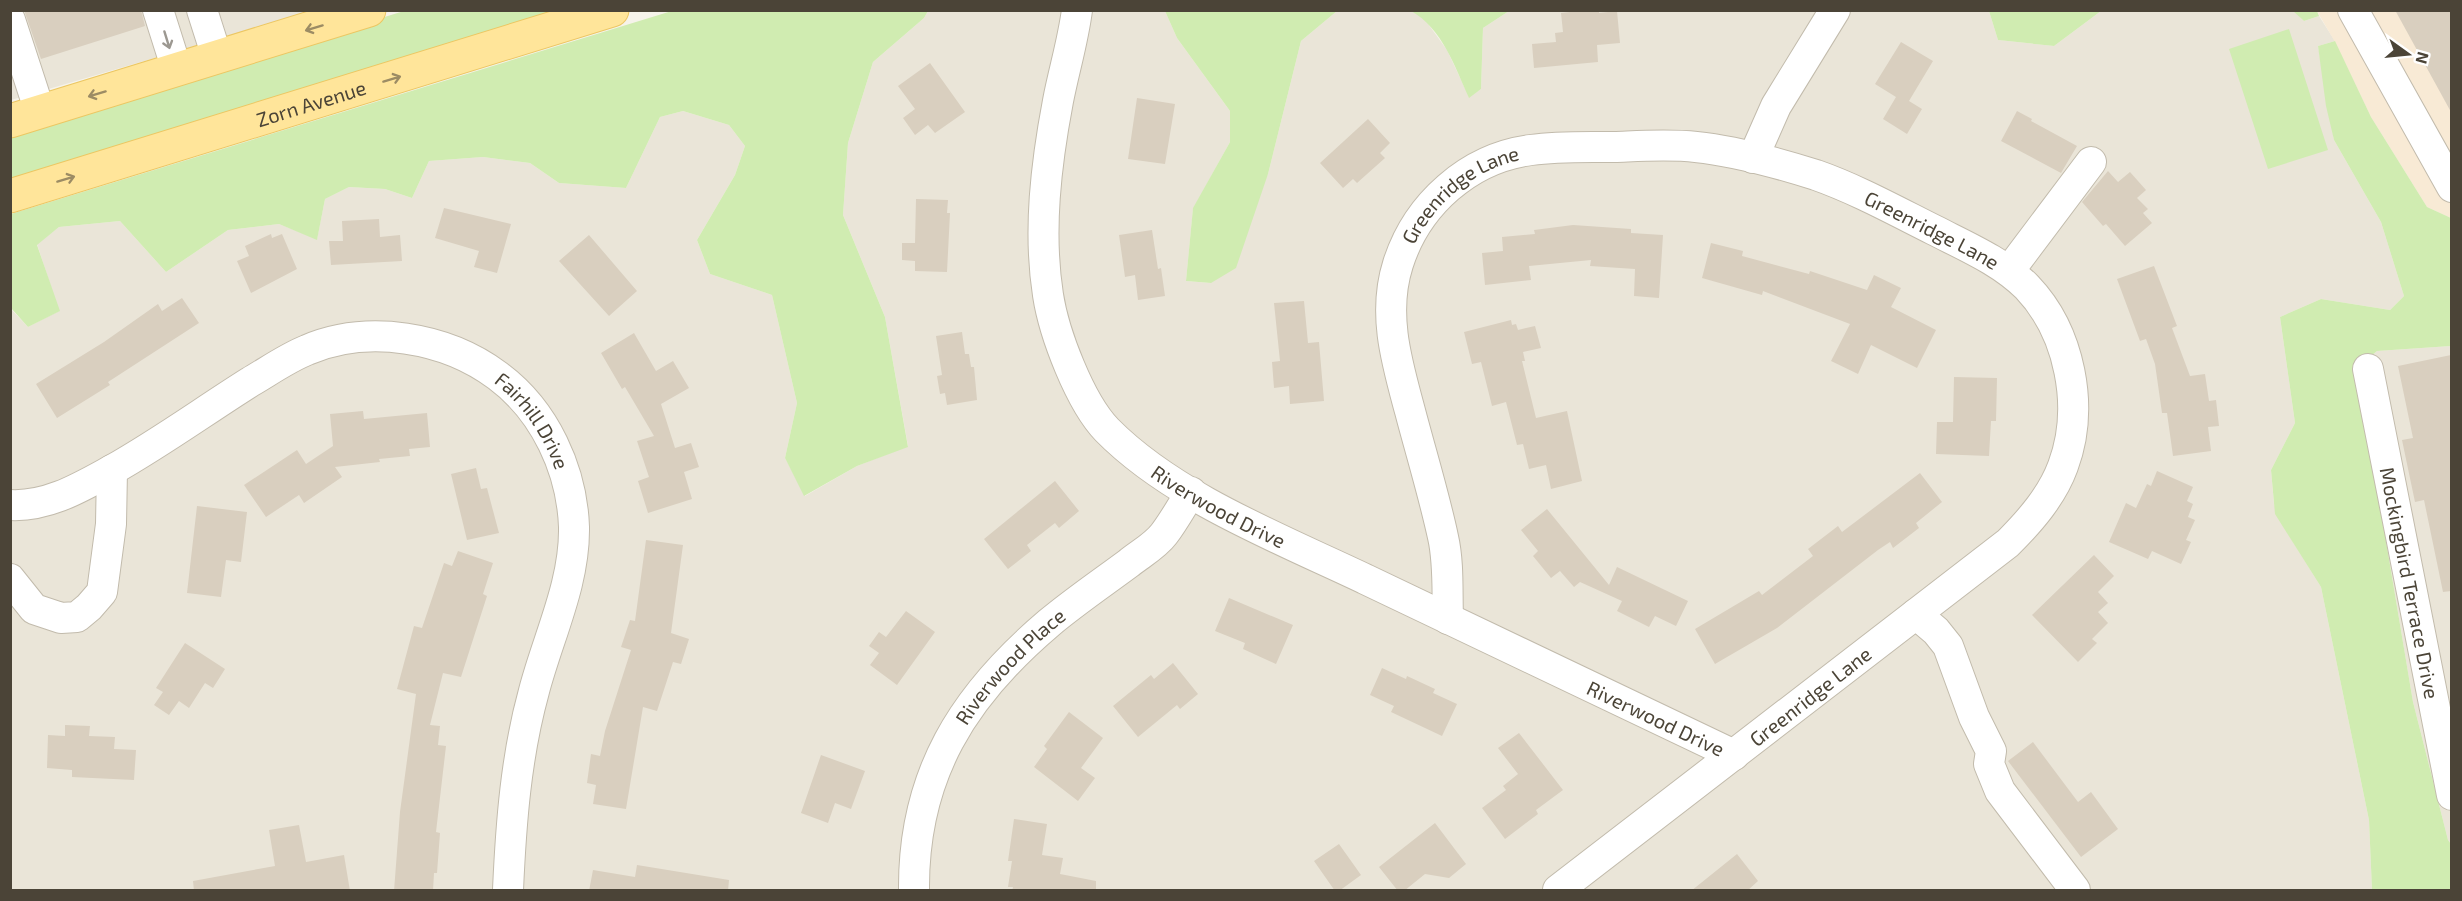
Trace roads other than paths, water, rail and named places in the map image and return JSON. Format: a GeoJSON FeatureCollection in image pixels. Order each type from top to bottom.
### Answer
{"type":"FeatureCollection","features":[{"type":"Feature","properties":{"kind":"main road","name":"Zorn Avenue"},"geometry":{"type":"LineString","coordinates":[[10,196],[612,10]]}},
{"type":"Feature","properties":{"kind":"main road"},"geometry":{"type":"LineString","coordinates":[[25,116],[369,11]]}},
{"type":"Feature","properties":{"kind":"street"},"geometry":{"type":"LineString","coordinates":[[158,10],[177,70]]}},
{"type":"Feature","properties":{"kind":"street"},"geometry":{"type":"LineString","coordinates":[[202,10],[217,57]]}},
{"type":"Feature","properties":{"kind":"street","name":"Riverwood Drive"},"geometry":{"type":"LineString","coordinates":[[1077,10],[1058,102],[1044,198],[1044,265],[1048,297],[1060,344],[1087,404],[1107,430],[1148,465],[1236,518],[1734,755]]}},
{"type":"Feature","properties":{"kind":"street"},"geometry":{"type":"LineString","coordinates":[[1753,158],[1776,106],[1834,10]]}},
{"type":"Feature","properties":{"kind":"street"},"geometry":{"type":"LineString","coordinates":[[2353,10],[2451,187]]}},
{"type":"Feature","properties":{"kind":"street"},"geometry":{"type":"LineString","coordinates":[[10,20],[25,116]]}},
{"type":"Feature","properties":{"kind":"street","name":"Greenridge Lane"},"geometry":{"type":"LineString","coordinates":[[1448,619],[1444,540],[1394,354],[1390,322],[1393,284],[1407,241],[1421,218],[1449,187],[1475,168],[1493,160],[1530,150],[1558,147],[1695,147],[1753,158],[1818,176],[1886,206],[1982,255],[2008,272],[2037,299],[2051,319],[2064,350],[2072,391],[2071,434],[2063,465],[2049,494],[2027,525],[2008,543],[1558,891]]}},
{"type":"Feature","properties":{"kind":"street"},"geometry":{"type":"LineString","coordinates":[[2008,272],[2091,162]]}},
{"type":"Feature","properties":{"kind":"street","name":"Fairhill Drive"},"geometry":{"type":"LineString","coordinates":[[10,505],[36,503],[69,493],[112,470],[290,358],[317,346],[345,338],[365,336],[408,339],[454,352],[490,370],[523,399],[536,414],[556,449],[564,468],[573,509],[574,531],[573,552],[566,586],[533,691],[520,753],[513,807],[508,891]]}},
{"type":"Feature","properties":{"kind":"street","name":"Mockingbird Terrace Drive"},"geometry":{"type":"LineString","coordinates":[[2368,369],[2451,795]]}},
{"type":"Feature","properties":{"kind":"street"},"geometry":{"type":"LineString","coordinates":[[10,579],[34,609],[61,618],[77,617],[89,608],[102,592],[111,525],[112,470]]}},
{"type":"Feature","properties":{"kind":"street","name":"Riverwood Place"},"geometry":{"type":"LineString","coordinates":[[914,891],[915,859],[929,787],[944,746],[959,721],[995,674],[1048,624],[1163,536],[1191,492]]}},
{"type":"Feature","properties":{"kind":"street"},"geometry":{"type":"LineString","coordinates":[[1916,614],[1936,630],[1948,645],[1974,717],[1991,751],[1989,764],[2000,791],[2075,891]]}}]}
